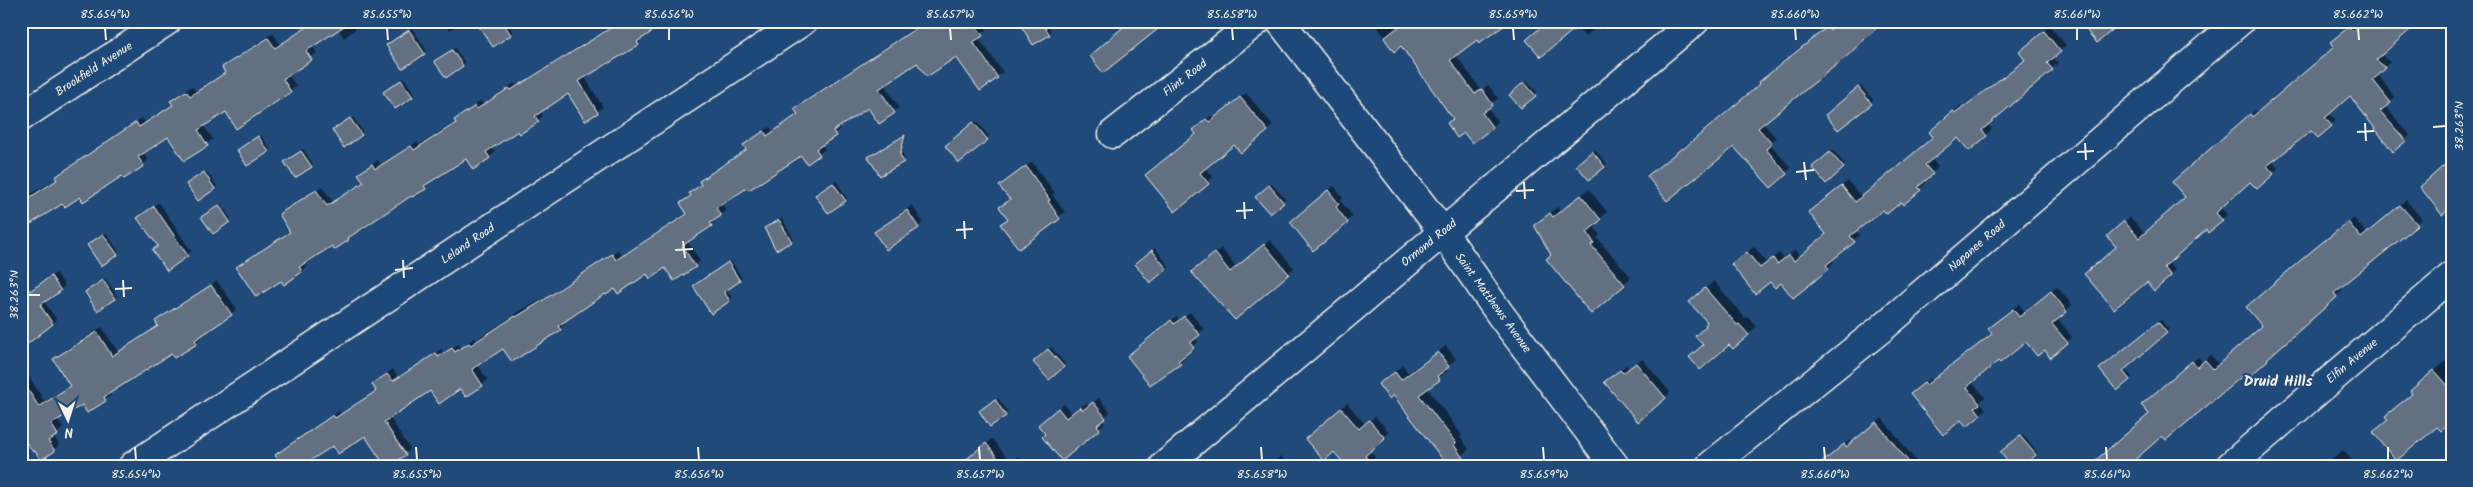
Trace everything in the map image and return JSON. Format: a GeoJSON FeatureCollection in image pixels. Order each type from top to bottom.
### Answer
{"type":"FeatureCollection","features":[{"type":"Feature","properties":{"kind":"street","name":"Brookfield Avenue"},"geometry":{"type":"LineString","coordinates":[[21,117],[167,21]]}},
{"type":"Feature","properties":{"kind":"street","name":"Leland Road"},"geometry":{"type":"LineString","coordinates":[[133,466],[803,21]]}},
{"type":"Feature","properties":{"kind":"street","name":"Flint Road"},"geometry":{"type":"LineString","coordinates":[[1113,134],[1257,21]]}},
{"type":"Feature","properties":{"kind":"street","name":"Saint Matthews Avenue"},"geometry":{"type":"LineString","coordinates":[[1280,21],[1443,232],[1500,314],[1615,466]]}},
{"type":"Feature","properties":{"kind":"street","name":"Ormond Road"},"geometry":{"type":"LineString","coordinates":[[1164,466],[1695,21]]}},
{"type":"Feature","properties":{"kind":"street","name":"Napanee Road"},"geometry":{"type":"LineString","coordinates":[[1710,466],[1882,328],[2240,21]]}},
{"type":"Feature","properties":{"kind":"street","name":"Elfin Avenue"},"geometry":{"type":"LineString","coordinates":[[2230,466],[2452,276]]}},
{"type":"Feature","properties":{"kind":"building"},"geometry":{"type":"Polygon","coordinates":[[[316,21],[352,21],[306,51],[312,60],[283,79],[291,92],[236,129],[226,112],[198,130],[208,146],[184,161],[168,137],[138,157],[144,166],[124,179],[122,176],[83,202],[80,197],[65,207],[62,204],[21,230],[21,203],[57,180],[55,177],[136,122],[139,127],[173,105],[170,101],[186,91],[190,96],[225,73],[222,67],[268,38],[275,48],[316,21]]]}},
{"type":"Feature","properties":{"kind":"building"},"geometry":{"type":"Polygon","coordinates":[[[475,21],[502,21],[511,35],[493,47],[475,21]]]}},
{"type":"Feature","properties":{"kind":"building"},"geometry":{"type":"Polygon","coordinates":[[[622,21],[668,21],[637,42],[639,45],[579,81],[598,113],[585,121],[568,94],[535,116],[539,122],[520,134],[518,131],[486,152],[490,158],[473,170],[466,159],[424,186],[426,189],[411,196],[348,238],[349,240],[334,250],[332,246],[299,267],[302,272],[284,285],[281,281],[256,297],[236,267],[290,232],[279,214],[316,190],[327,206],[364,182],[358,174],[372,164],[375,169],[411,146],[414,150],[456,123],[454,120],[475,106],[477,109],[509,88],[511,90],[622,21]]]}},
{"type":"Feature","properties":{"kind":"building"},"geometry":{"type":"Polygon","coordinates":[[[927,21],[973,21],[983,36],[973,42],[998,78],[980,91],[956,57],[927,77],[917,63],[879,89],[895,113],[879,124],[868,108],[833,131],[836,136],[816,149],[820,155],[807,164],[801,156],[749,190],[747,188],[716,208],[721,216],[710,223],[712,226],[682,246],[696,267],[674,281],[665,268],[650,279],[647,274],[618,294],[615,289],[558,326],[561,330],[512,362],[503,349],[472,369],[483,386],[466,397],[460,389],[439,404],[430,391],[384,422],[406,455],[390,466],[385,466],[365,436],[338,454],[333,446],[302,466],[282,466],[275,455],[333,415],[335,418],[376,391],[372,384],[387,374],[393,381],[436,353],[438,357],[452,348],[455,352],[469,343],[471,345],[542,301],[612,254],[616,260],[687,214],[680,203],[691,196],[689,193],[701,185],[699,181],[746,150],[743,145],[764,131],[767,136],[798,114],[794,109],[927,21]]]}},
{"type":"Feature","properties":{"kind":"building"},"geometry":{"type":"Polygon","coordinates":[[[1018,21],[1041,21],[1050,35],[1033,45],[1018,21]]]}},
{"type":"Feature","properties":{"kind":"building"},"geometry":{"type":"Polygon","coordinates":[[[1130,21],[1168,21],[1103,73],[1090,56],[1130,21]]]}},
{"type":"Feature","properties":{"kind":"building"},"geometry":{"type":"Polygon","coordinates":[[[1406,21],[1511,21],[1479,43],[1477,40],[1450,60],[1475,94],[1482,89],[1493,105],[1482,113],[1493,128],[1472,143],[1464,133],[1457,138],[1447,123],[1453,119],[1401,46],[1394,52],[1384,38],[1406,21]]]}},
{"type":"Feature","properties":{"kind":"building"},"geometry":{"type":"Polygon","coordinates":[[[1548,21],[1584,21],[1541,57],[1526,40],[1548,21]]]}},
{"type":"Feature","properties":{"kind":"building"},"geometry":{"type":"Polygon","coordinates":[[[1841,21],[1884,21],[1846,57],[1758,128],[1772,144],[1766,149],[1787,174],[1771,188],[1734,147],[1667,201],[1647,176],[1683,149],[1760,84],[1759,82],[1827,27],[1830,30],[1841,21]]]}},
{"type":"Feature","properties":{"kind":"building"},"geometry":{"type":"Polygon","coordinates":[[[2079,21],[2123,21],[2097,43],[2079,21]]]}},
{"type":"Feature","properties":{"kind":"building"},"geometry":{"type":"Polygon","coordinates":[[[2365,21],[2420,21],[2376,60],[2386,68],[2373,80],[2391,103],[2380,111],[2406,141],[2393,152],[2350,96],[2325,118],[2332,126],[2318,138],[2311,131],[2267,166],[2274,174],[2257,189],[2250,182],[2216,213],[2223,221],[2208,233],[2206,230],[2164,267],[2171,276],[2154,291],[2147,282],[2114,309],[2084,274],[2116,247],[2107,236],[2124,221],[2139,238],[2185,197],[2172,182],[2250,114],[2252,117],[2334,47],[2330,42],[2349,27],[2353,31],[2365,21]]]}},
{"type":"Feature","properties":{"kind":"building"},"geometry":{"type":"Polygon","coordinates":[[[409,30],[425,54],[402,69],[386,45],[409,30]]]}},
{"type":"Feature","properties":{"kind":"building"},"geometry":{"type":"Polygon","coordinates":[[[2044,31],[2061,52],[2047,63],[2053,70],[1982,130],[1987,136],[1969,151],[1958,138],[1925,165],[1933,174],[1918,187],[1921,190],[1903,205],[1901,202],[1887,214],[1883,210],[1850,236],[1855,242],[1826,265],[1829,269],[1793,298],[1781,283],[1775,288],[1770,282],[1755,294],[1731,264],[1747,252],[1760,268],[1773,258],[1777,264],[1789,255],[1794,261],[1826,234],[1808,212],[1842,186],[1855,202],[1933,137],[1929,132],[1953,111],[1956,113],[2025,60],[2019,52],[2044,31]]]}},
{"type":"Feature","properties":{"kind":"building"},"geometry":{"type":"Polygon","coordinates":[[[452,50],[463,66],[446,78],[434,61],[452,50]]]}},
{"type":"Feature","properties":{"kind":"building"},"geometry":{"type":"Polygon","coordinates":[[[401,80],[413,97],[395,109],[383,92],[401,80]]]}},
{"type":"Feature","properties":{"kind":"building"},"geometry":{"type":"Polygon","coordinates":[[[1524,82],[1536,96],[1521,108],[1509,95],[1524,82]]]}},
{"type":"Feature","properties":{"kind":"building"},"geometry":{"type":"Polygon","coordinates":[[[1858,87],[1872,104],[1838,130],[1825,115],[1858,87]]]}},
{"type":"Feature","properties":{"kind":"building"},"geometry":{"type":"Polygon","coordinates":[[[1240,97],[1268,131],[1241,153],[1234,145],[1200,173],[1209,184],[1175,212],[1145,175],[1196,134],[1193,130],[1206,119],[1209,122],[1240,97]]]}},
{"type":"Feature","properties":{"kind":"building"},"geometry":{"type":"Polygon","coordinates":[[[350,118],[362,135],[344,148],[332,130],[350,118]]]}},
{"type":"Feature","properties":{"kind":"building"},"geometry":{"type":"Polygon","coordinates":[[[973,122],[988,140],[959,163],[945,146],[973,122]]]}},
{"type":"Feature","properties":{"kind":"building"},"geometry":{"type":"Polygon","coordinates":[[[905,135],[900,155],[904,162],[880,176],[868,157],[905,135]]]}},
{"type":"Feature","properties":{"kind":"building"},"geometry":{"type":"Polygon","coordinates":[[[258,136],[269,152],[247,166],[237,150],[258,136]]]}},
{"type":"Feature","properties":{"kind":"building"},"geometry":{"type":"Polygon","coordinates":[[[301,151],[312,167],[295,178],[284,162],[301,151]]]}},
{"type":"Feature","properties":{"kind":"building"},"geometry":{"type":"Polygon","coordinates":[[[1592,151],[1605,167],[1589,180],[1576,165],[1592,151]]]}},
{"type":"Feature","properties":{"kind":"building"},"geometry":{"type":"Polygon","coordinates":[[[1830,152],[1844,168],[1826,184],[1812,167],[1830,152]]]}},
{"type":"Feature","properties":{"kind":"building"},"geometry":{"type":"Polygon","coordinates":[[[2452,158],[2452,207],[2442,215],[2420,187],[2452,158]]]}},
{"type":"Feature","properties":{"kind":"building"},"geometry":{"type":"Polygon","coordinates":[[[1026,166],[1050,200],[1048,201],[1060,219],[1019,249],[1000,224],[1008,219],[999,207],[1010,200],[999,186],[1026,166]]]}},
{"type":"Feature","properties":{"kind":"building"},"geometry":{"type":"Polygon","coordinates":[[[204,172],[215,189],[198,201],[186,184],[204,172]]]}},
{"type":"Feature","properties":{"kind":"building"},"geometry":{"type":"Polygon","coordinates":[[[833,183],[846,201],[828,213],[815,195],[833,183]]]}},
{"type":"Feature","properties":{"kind":"building"},"geometry":{"type":"Polygon","coordinates":[[[1269,185],[1284,203],[1270,214],[1255,197],[1269,185]]]}},
{"type":"Feature","properties":{"kind":"building"},"geometry":{"type":"Polygon","coordinates":[[[1328,190],[1339,204],[1336,207],[1348,223],[1313,251],[1290,222],[1328,190]]]}},
{"type":"Feature","properties":{"kind":"building"},"geometry":{"type":"Polygon","coordinates":[[[1581,195],[1601,220],[1587,232],[1594,243],[1591,245],[1625,285],[1591,314],[1546,259],[1551,255],[1534,225],[1550,213],[1553,217],[1581,195]]]}},
{"type":"Feature","properties":{"kind":"building"},"geometry":{"type":"Polygon","coordinates":[[[219,205],[230,222],[213,234],[201,217],[219,205]]]}},
{"type":"Feature","properties":{"kind":"building"},"geometry":{"type":"Polygon","coordinates":[[[2400,205],[2418,225],[2334,293],[2337,297],[2249,377],[2246,373],[2166,440],[2162,436],[2128,466],[2089,466],[2149,414],[2141,405],[2192,361],[2197,367],[2205,360],[2213,369],[2262,326],[2246,307],[2314,249],[2348,222],[2361,238],[2400,205]]]}},
{"type":"Feature","properties":{"kind":"building"},"geometry":{"type":"Polygon","coordinates":[[[154,206],[188,256],[167,271],[152,250],[158,246],[137,218],[154,206]]]}},
{"type":"Feature","properties":{"kind":"building"},"geometry":{"type":"Polygon","coordinates":[[[907,210],[919,228],[886,250],[874,232],[907,210]]]}},
{"type":"Feature","properties":{"kind":"building"},"geometry":{"type":"Polygon","coordinates":[[[779,220],[792,242],[776,250],[764,228],[779,220]]]}},
{"type":"Feature","properties":{"kind":"building"},"geometry":{"type":"Polygon","coordinates":[[[103,234],[118,255],[101,266],[87,245],[103,234]]]}},
{"type":"Feature","properties":{"kind":"building"},"geometry":{"type":"Polygon","coordinates":[[[1264,244],[1289,274],[1235,320],[1191,272],[1215,253],[1230,272],[1264,244]]]}},
{"type":"Feature","properties":{"kind":"building"},"geometry":{"type":"Polygon","coordinates":[[[1152,250],[1167,269],[1150,283],[1135,264],[1152,250]]]}},
{"type":"Feature","properties":{"kind":"building"},"geometry":{"type":"Polygon","coordinates":[[[728,262],[740,281],[724,292],[730,301],[711,314],[693,286],[728,262]]]}},
{"type":"Feature","properties":{"kind":"building"},"geometry":{"type":"Polygon","coordinates":[[[51,276],[61,291],[40,305],[53,324],[21,349],[21,278],[30,291],[51,276]]]}},
{"type":"Feature","properties":{"kind":"building"},"geometry":{"type":"Polygon","coordinates":[[[103,280],[115,299],[97,311],[85,292],[103,280]]]}},
{"type":"Feature","properties":{"kind":"building"},"geometry":{"type":"Polygon","coordinates":[[[211,285],[232,315],[195,340],[197,344],[174,358],[171,354],[104,397],[106,401],[87,413],[82,405],[51,424],[58,435],[48,441],[55,451],[41,460],[35,451],[33,452],[21,435],[21,379],[39,407],[70,386],[53,359],[97,332],[112,356],[158,326],[155,321],[211,285]]]}},
{"type":"Feature","properties":{"kind":"building"},"geometry":{"type":"Polygon","coordinates":[[[1705,288],[1737,325],[1739,324],[1749,335],[1733,349],[1729,345],[1700,370],[1689,357],[1703,345],[1695,336],[1706,326],[1707,322],[1689,302],[1705,288]]]}},
{"type":"Feature","properties":{"kind":"building"},"geometry":{"type":"Polygon","coordinates":[[[2051,291],[2067,312],[2052,324],[2068,343],[2050,358],[2045,350],[2037,356],[2026,342],[2000,363],[1998,361],[1967,387],[1980,404],[1975,407],[1981,415],[1967,427],[1961,420],[1943,435],[1910,394],[1924,383],[1926,385],[1992,334],[1988,328],[2013,309],[2019,317],[2051,291]]]}},
{"type":"Feature","properties":{"kind":"building"},"geometry":{"type":"Polygon","coordinates":[[[1184,316],[1200,335],[1190,343],[1194,348],[1178,361],[1181,364],[1150,385],[1127,356],[1171,320],[1174,324],[1184,316]]]}},
{"type":"Feature","properties":{"kind":"building"},"geometry":{"type":"Polygon","coordinates":[[[2158,322],[2167,333],[2123,371],[2130,380],[2117,391],[2099,369],[2158,322]]]}},
{"type":"Feature","properties":{"kind":"building"},"geometry":{"type":"Polygon","coordinates":[[[1048,349],[1064,367],[1049,380],[1033,362],[1048,349]]]}},
{"type":"Feature","properties":{"kind":"building"},"geometry":{"type":"Polygon","coordinates":[[[1438,352],[1449,367],[1437,376],[1440,380],[1419,395],[1456,443],[1454,445],[1463,458],[1451,466],[1448,466],[1393,395],[1389,399],[1378,384],[1395,372],[1401,380],[1438,352]]]}},
{"type":"Feature","properties":{"kind":"building"},"geometry":{"type":"Polygon","coordinates":[[[1636,363],[1666,398],[1638,422],[1604,382],[1620,370],[1623,373],[1636,363]]]}},
{"type":"Feature","properties":{"kind":"building"},"geometry":{"type":"Polygon","coordinates":[[[2434,370],[2452,390],[2452,422],[2441,431],[2437,427],[2396,461],[2373,432],[2388,420],[2385,416],[2412,394],[2410,391],[2434,370]]]}},
{"type":"Feature","properties":{"kind":"building"},"geometry":{"type":"Polygon","coordinates":[[[995,399],[1006,416],[990,427],[979,411],[995,399]]]}},
{"type":"Feature","properties":{"kind":"building"},"geometry":{"type":"Polygon","coordinates":[[[1093,402],[1106,418],[1097,425],[1100,429],[1062,461],[1042,437],[1045,434],[1038,425],[1058,408],[1066,418],[1080,407],[1083,410],[1093,402]]]}},
{"type":"Feature","properties":{"kind":"building"},"geometry":{"type":"Polygon","coordinates":[[[1341,408],[1359,429],[1369,420],[1385,438],[1365,456],[1373,466],[1346,466],[1334,452],[1324,461],[1305,439],[1341,408]]]}},
{"type":"Feature","properties":{"kind":"building"},"geometry":{"type":"Polygon","coordinates":[[[1876,422],[1912,466],[1818,466],[1844,444],[1846,447],[1876,422]]]}},
{"type":"Feature","properties":{"kind":"building"},"geometry":{"type":"Polygon","coordinates":[[[2020,436],[2036,455],[2023,466],[2011,466],[2000,452],[2020,436]]]}},
{"type":"Feature","properties":{"kind":"building"},"geometry":{"type":"Polygon","coordinates":[[[986,443],[1004,466],[958,466],[986,443]]]}},
{"type":"Feature","properties":{"kind":"district","name":"Druid Hills"},"geometry":{"type":"Point","coordinates":[2278,382]}}]}
